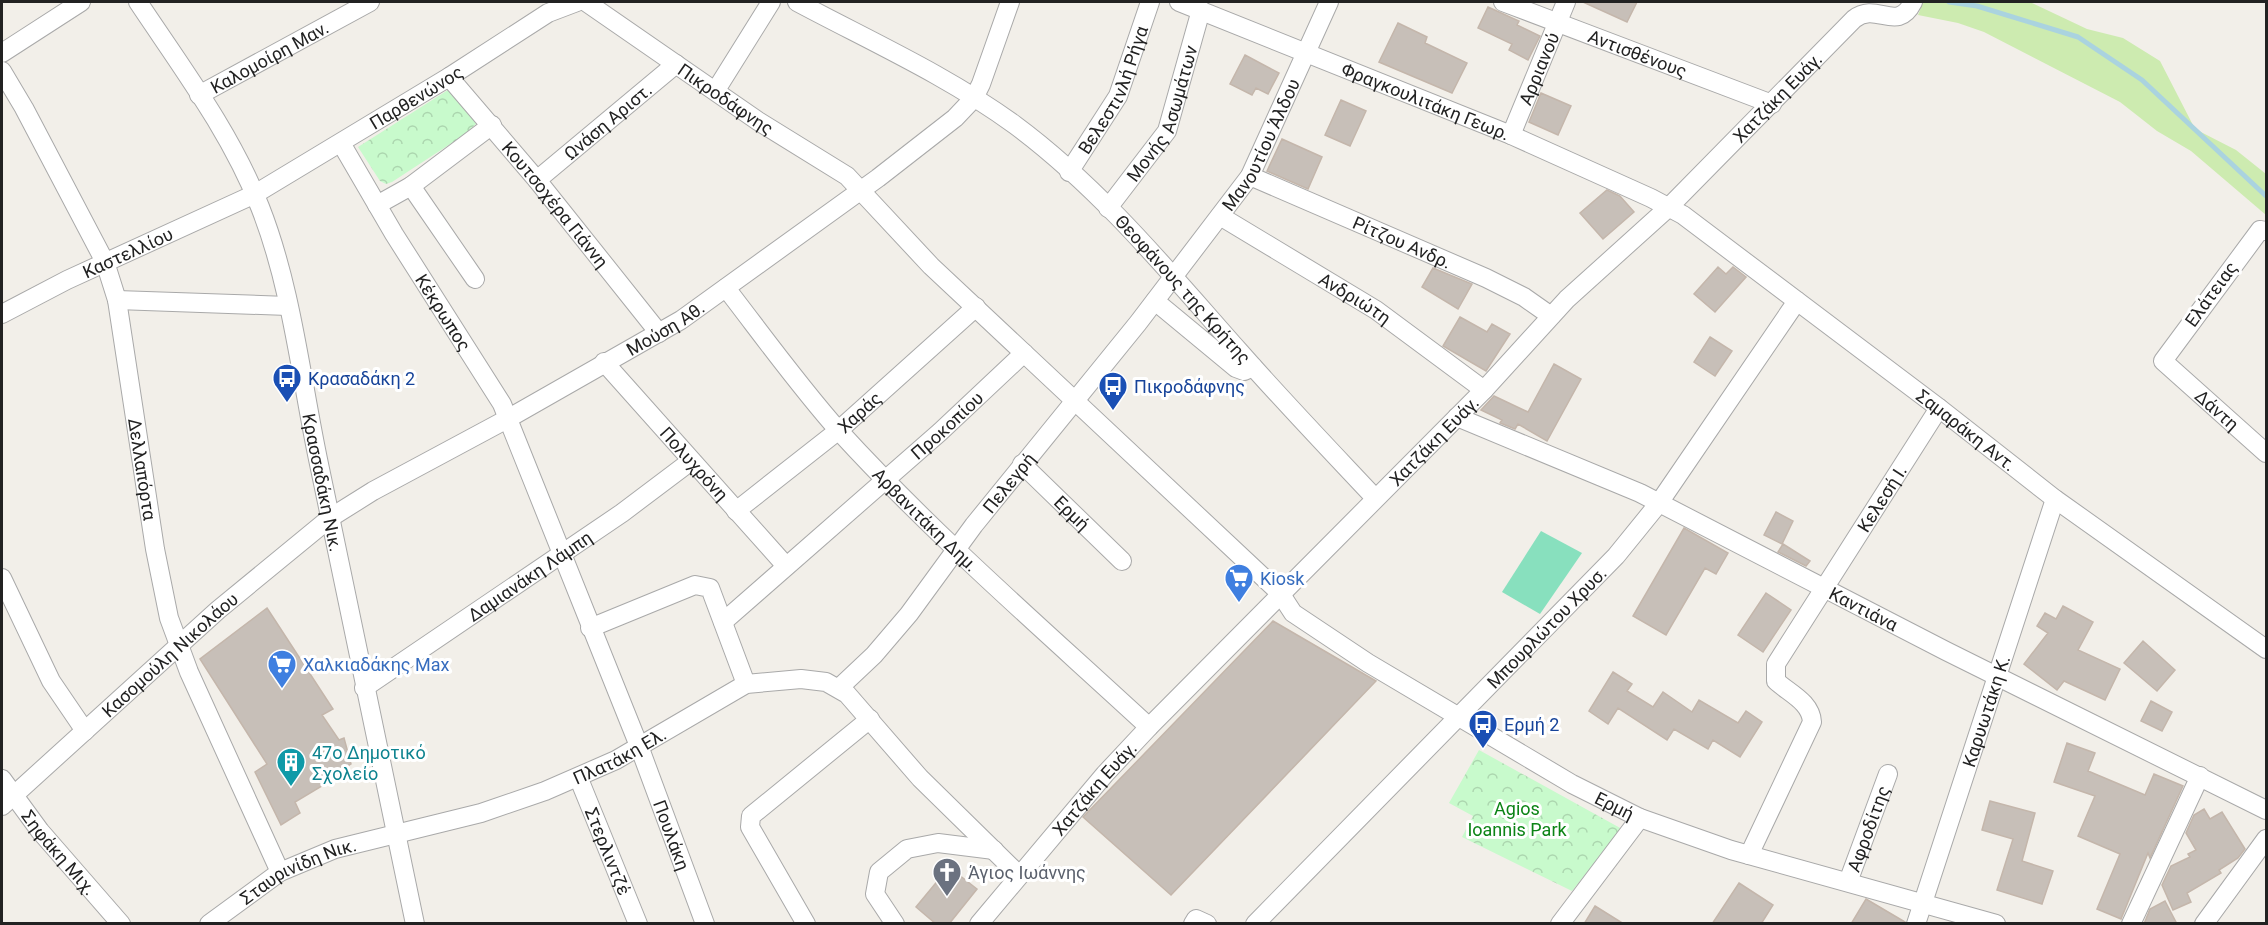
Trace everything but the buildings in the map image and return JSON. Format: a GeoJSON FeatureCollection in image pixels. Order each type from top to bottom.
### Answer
{"type":"FeatureCollection","features":[{"type":"Feature","properties":{"kind":"street"},"geometry":{"type":"LineString","coordinates":[[2,52],[81,2]]}},
{"type":"Feature","properties":{"kind":"street","name":"Κρασσαδάκη Νικ."},"geometry":{"type":"LineString","coordinates":[[138,2],[231,145],[255,194],[273,247],[288,306],[364,688],[415,924]]}},
{"type":"Feature","properties":{"kind":"street","name":"Καλομοίρη Μαν."},"geometry":{"type":"LineString","coordinates":[[199,95],[370,2]]}},
{"type":"Feature","properties":{"kind":"street","name":"Παρθενώνος"},"geometry":{"type":"LineString","coordinates":[[255,194],[449,77],[548,14],[577,2]]}},
{"type":"Feature","properties":{"kind":"street","name":"Πικροδάφνης"},"geometry":{"type":"LineString","coordinates":[[586,2],[758,121],[837,169],[861,190],[924,259],[1280,593]]}},
{"type":"Feature","properties":{"kind":"street"},"geometry":{"type":"LineString","coordinates":[[716,90],[771,2]]}},
{"type":"Feature","properties":{"kind":"street","name":"Θεοφάνους της Κρήτης"},"geometry":{"type":"LineString","coordinates":[[797,2],[974,99],[1017,126],[1108,208],[1175,276],[1253,367],[1375,498]]}},
{"type":"Feature","properties":{"kind":"street"},"geometry":{"type":"LineString","coordinates":[[974,99],[988,69],[1010,2]]}},
{"type":"Feature","properties":{"kind":"street","name":"Βελεστινλή Ρήγα"},"geometry":{"type":"LineString","coordinates":[[1069,172],[1118,96],[1150,2]]}},
{"type":"Feature","properties":{"kind":"street","name":"Φραγκουλιτάκη Γεωρ."},"geometry":{"type":"LineString","coordinates":[[1179,2],[1511,135],[1669,207]]}},
{"type":"Feature","properties":{"kind":"street","name":"Μανουτίου Άλδου"},"geometry":{"type":"LineString","coordinates":[[1175,276],[1250,176],[1329,2]]}},
{"type":"Feature","properties":{"kind":"street","name":"Αντισθένους"},"geometry":{"type":"LineString","coordinates":[[1503,2],[1772,104]]}},
{"type":"Feature","properties":{"kind":"street","name":"Αρριανού"},"geometry":{"type":"LineString","coordinates":[[1511,135],[1566,2]]}},
{"type":"Feature","properties":{"kind":"street","name":"Χατζάκη Ευάγ."},"geometry":{"type":"LineString","coordinates":[[979,924],[1149,727],[1484,390],[1551,316],[1594,273],[1669,207],[1772,104],[1857,8],[1888,17],[1899,16],[1909,9],[1913,2]]}},
{"type":"Feature","properties":{"kind":"street","name":"Μονής Ασωμάτων"},"geometry":{"type":"LineString","coordinates":[[1108,208],[1167,131],[1201,10]]}},
{"type":"Feature","properties":{"kind":"street","name":"Ωνάση Αριστ."},"geometry":{"type":"LineString","coordinates":[[537,180],[676,64]]}},
{"type":"Feature","properties":{"kind":"street","name":"Δελλαπόρτα"},"geometry":{"type":"LineString","coordinates":[[2,71],[24,108],[105,262],[117,300],[154,549],[170,618],[179,646],[280,872]]}},
{"type":"Feature","properties":{"kind":"street","name":"Κουτσοχέρα Γιάννη"},"geometry":{"type":"LineString","coordinates":[[449,77],[492,125],[659,333]]}},
{"type":"Feature","properties":{"kind":"street","name":"Μούση Αθ."},"geometry":{"type":"LineString","coordinates":[[330,518],[372,491],[509,418],[604,362],[659,333],[726,288],[861,190],[955,118],[974,99]]}},
{"type":"Feature","properties":{"kind":"street"},"geometry":{"type":"LineString","coordinates":[[377,205],[411,186],[492,125]]}},
{"type":"Feature","properties":{"kind":"street","name":"Κέκρωπος"},"geometry":{"type":"LineString","coordinates":[[341,143],[377,205],[491,383],[509,418],[562,555]]}},
{"type":"Feature","properties":{"kind":"street","name":"Ρίτζου Ανδρ."},"geometry":{"type":"LineString","coordinates":[[1250,176],[1496,283],[1551,316]]}},
{"type":"Feature","properties":{"kind":"street"},"geometry":{"type":"LineString","coordinates":[[411,186],[475,279]]}},
{"type":"Feature","properties":{"kind":"street","name":"Καστελλίου"},"geometry":{"type":"LineString","coordinates":[[2,314],[105,262],[255,194]]}},
{"type":"Feature","properties":{"kind":"street","name":"Σαμαράκη Αντ."},"geometry":{"type":"LineString","coordinates":[[1669,207],[1939,408],[2055,499],[2266,649]]}},
{"type":"Feature","properties":{"kind":"street","name":"Ανδριώτη"},"geometry":{"type":"LineString","coordinates":[[1220,216],[1376,310],[1484,390]]}},
{"type":"Feature","properties":{"kind":"street","name":"Ελάτειας"},"geometry":{"type":"LineString","coordinates":[[2166,365],[2164,358],[2244,248],[2260,230],[2266,231]]}},
{"type":"Feature","properties":{"kind":"street","name":"Πελεγρή"},"geometry":{"type":"LineString","coordinates":[[839,687],[870,660],[899,627],[1073,399],[1175,276]]}},
{"type":"Feature","properties":{"kind":"street","name":"Αρβανιτάκη Δημ."},"geometry":{"type":"LineString","coordinates":[[726,288],[839,430],[886,479],[957,549],[1149,727]]}},
{"type":"Feature","properties":{"kind":"street"},"geometry":{"type":"LineString","coordinates":[[117,300],[288,306]]}},
{"type":"Feature","properties":{"kind":"street"},"geometry":{"type":"LineString","coordinates":[[1155,301],[1236,368],[1244,371],[1253,367]]}},
{"type":"Feature","properties":{"kind":"street","name":"Μπουρλώτου Χρυσ."},"geometry":{"type":"LineString","coordinates":[[1255,924],[1604,569],[1659,503],[1797,301]]}},
{"type":"Feature","properties":{"kind":"street","name":"Χαράς"},"geometry":{"type":"LineString","coordinates":[[736,511],[839,430],[976,307]]}},
{"type":"Feature","properties":{"kind":"street","name":"Προκοπίου"},"geometry":{"type":"LineString","coordinates":[[723,622],[886,479],[1024,353]]}},
{"type":"Feature","properties":{"kind":"street","name":"Πολυχρόνη"},"geometry":{"type":"LineString","coordinates":[[604,362],[786,566]]}},
{"type":"Feature","properties":{"kind":"street","name":"Δάντη"},"geometry":{"type":"LineString","coordinates":[[2166,365],[2266,453]]}},
{"type":"Feature","properties":{"kind":"street","name":"Κελεσή Ι."},"geometry":{"type":"LineString","coordinates":[[1749,855],[1811,725],[1808,709],[1776,681],[1774,670],[1785,647],[1822,588],[1939,408]]}},
{"type":"Feature","properties":{"kind":"street","name":"Καντιάνα"},"geometry":{"type":"LineString","coordinates":[[1457,417],[1608,478],[1822,588],[2266,810]]}},
{"type":"Feature","properties":{"kind":"street","name":"Δαμιανάκη Λάμπη"},"geometry":{"type":"LineString","coordinates":[[364,688],[562,555],[692,461]]}},
{"type":"Feature","properties":{"kind":"street","name":"Ερμή"},"geometry":{"type":"LineString","coordinates":[[1022,464],[1122,561]]}},
{"type":"Feature","properties":{"kind":"street","name":"Καρυωτάκη Κ."},"geometry":{"type":"LineString","coordinates":[[1916,924],[2055,499]]}},
{"type":"Feature","properties":{"kind":"street","name":"Κασομούλη Νικολάου"},"geometry":{"type":"LineString","coordinates":[[7,801],[253,580],[330,518]]}},
{"type":"Feature","properties":{"kind":"street","name":"Πουλάκη"},"geometry":{"type":"LineString","coordinates":[[562,555],[639,746],[705,924]]}},
{"type":"Feature","properties":{"kind":"street"},"geometry":{"type":"LineString","coordinates":[[2,578],[51,681],[85,731]]}},
{"type":"Feature","properties":{"kind":"street"},"geometry":{"type":"LineString","coordinates":[[590,628],[695,585],[710,588],[746,684]]}},
{"type":"Feature","properties":{"kind":"street","name":"Ερμή"},"geometry":{"type":"LineString","coordinates":[[1280,593],[1293,613],[1321,632],[1572,784],[1640,818],[1749,855],[1996,924]]}},
{"type":"Feature","properties":{"kind":"street","name":"Πλατάκη Ελ."},"geometry":{"type":"LineString","coordinates":[[395,834],[481,813],[579,779],[746,684],[809,679],[839,687]]}},
{"type":"Feature","properties":{"kind":"street"},"geometry":{"type":"LineString","coordinates":[[839,687],[870,719],[904,760],[1019,875]]}},
{"type":"Feature","properties":{"kind":"street"},"geometry":{"type":"LineString","coordinates":[[806,924],[750,827],[751,816],[870,719]]}},
{"type":"Feature","properties":{"kind":"street","name":"Αφροδίτης"},"geometry":{"type":"LineString","coordinates":[[1848,882],[1888,774]]}},
{"type":"Feature","properties":{"kind":"street"},"geometry":{"type":"LineString","coordinates":[[2131,924],[2200,776]]}},
{"type":"Feature","properties":{"kind":"street","name":"Σηφάκη Μιχ."},"geometry":{"type":"LineString","coordinates":[[2,779],[7,801],[40,831],[121,924]]}},
{"type":"Feature","properties":{"kind":"street","name":"Στερλιντζέ"},"geometry":{"type":"LineString","coordinates":[[579,779],[638,924]]}},
{"type":"Feature","properties":{"kind":"street"},"geometry":{"type":"LineString","coordinates":[[1560,924],[1640,818]]}},
{"type":"Feature","properties":{"kind":"street","name":"Σταυρινίδη Νικ."},"geometry":{"type":"LineString","coordinates":[[209,924],[280,872],[347,844],[395,834]]}},
{"type":"Feature","properties":{"kind":"street"},"geometry":{"type":"LineString","coordinates":[[2204,924],[2266,839]]}},
{"type":"Feature","properties":{"kind":"street"},"geometry":{"type":"LineString","coordinates":[[896,924],[875,894],[879,872],[907,849],[938,843],[993,850]]}},
{"type":"Feature","properties":{"kind":"green space"},"geometry":{"type":"Polygon","coordinates":[[[1923,2],[2030,2],[2087,29],[2123,38],[2160,61],[2195,129],[2236,150],[2266,174],[2266,215],[2191,151],[2157,131],[2120,102],[1984,32],[1958,23],[1918,15],[1923,2]]]}},
{"type":"Feature","properties":{"kind":"green space"},"geometry":{"type":"Polygon","coordinates":[[[448,90],[477,123],[464,135],[392,182],[386,184],[380,181],[358,147],[448,90]]]}},
{"type":"Feature","properties":{"kind":"green space"},"geometry":{"type":"Polygon","coordinates":[[[1541,531],[1582,553],[1540,614],[1502,592],[1541,531]]]}},
{"type":"Feature","properties":{"kind":"green space","name":"Agios Ioannis Park"},"geometry":{"type":"Polygon","coordinates":[[[1479,750],[1622,829],[1572,891],[1462,837],[1473,816],[1449,803],[1479,750]]]}},
{"type":"Feature","properties":{"kind":"waterway"},"geometry":{"type":"LineString","coordinates":[[1949,2],[1977,6],[2078,37],[2142,80],[2266,196]]}},
{"type":"Feature","properties":{"kind":"place","name":"Κρασαδάκη 2"},"geometry":{"type":"Point","coordinates":[287,404]}},
{"type":"Feature","properties":{"kind":"place","name":"Πικροδάφνης"},"geometry":{"type":"Point","coordinates":[1113,412]}},
{"type":"Feature","properties":{"kind":"place","name":"Kiosk"},"geometry":{"type":"Point","coordinates":[1239,604]}},
{"type":"Feature","properties":{"kind":"place","name":"Χαλκιαδάκης Max"},"geometry":{"type":"Point","coordinates":[282,690]}},
{"type":"Feature","properties":{"kind":"place","name":"Ερμή 2"},"geometry":{"type":"Point","coordinates":[1483,750]}},
{"type":"Feature","properties":{"kind":"place","name":"47ο Δημοτικό Σχολείο"},"geometry":{"type":"Point","coordinates":[291,788]}},
{"type":"Feature","properties":{"kind":"place","name":"Άγιος Ιωάννης"},"geometry":{"type":"Point","coordinates":[947,898]}}]}
